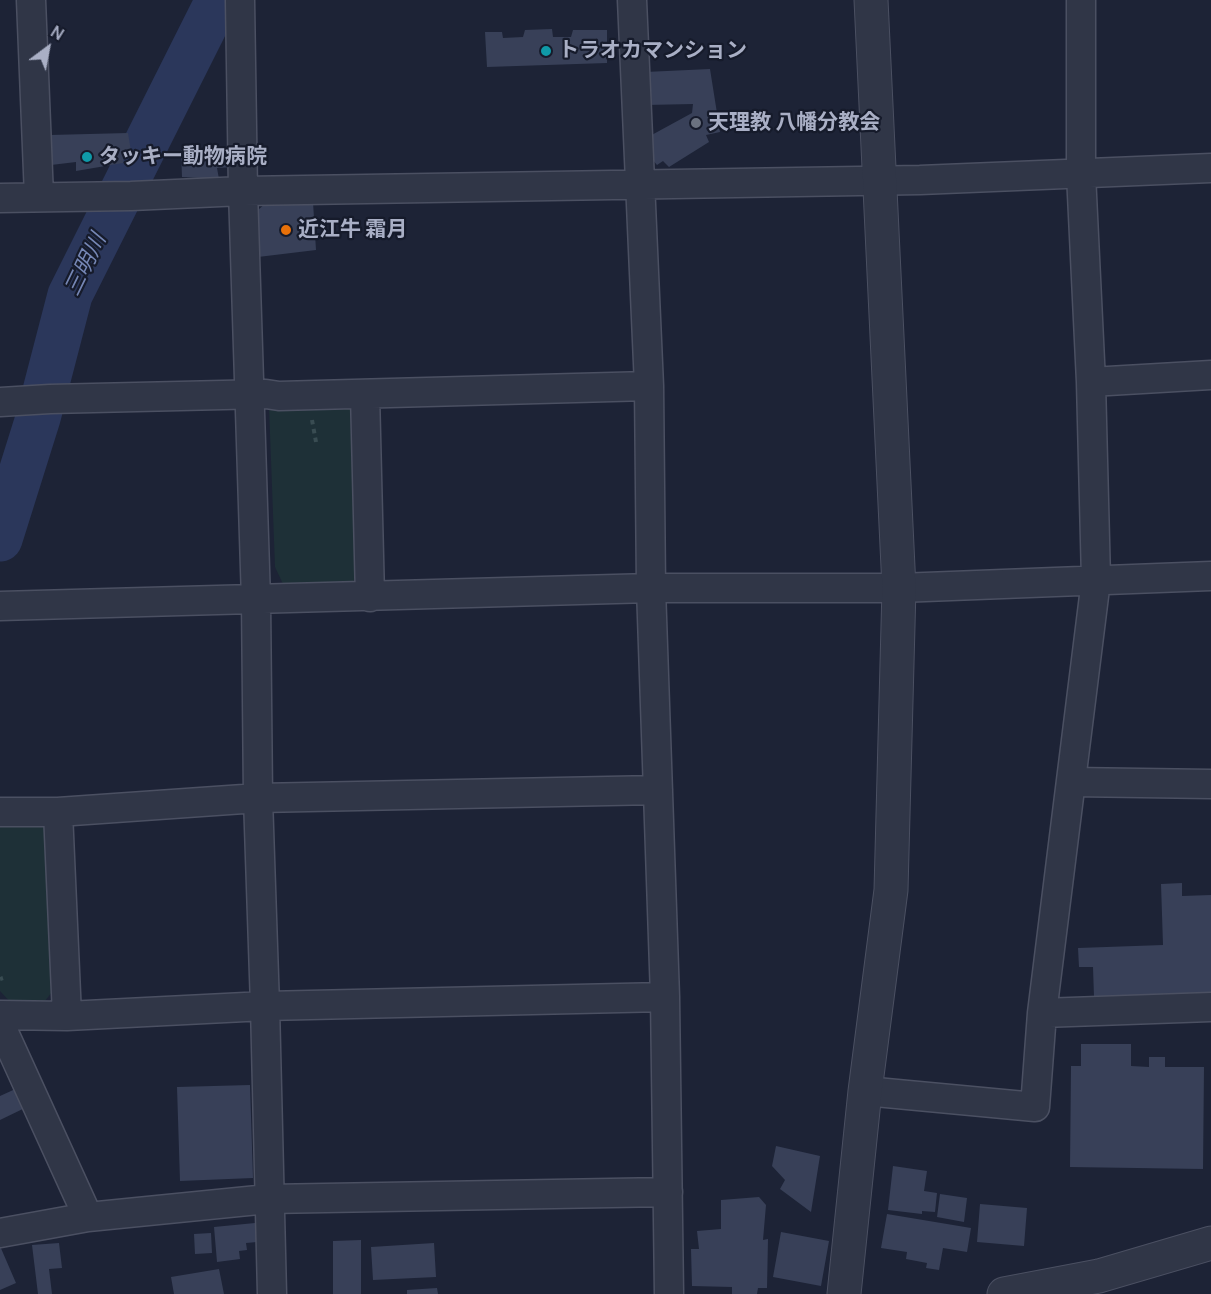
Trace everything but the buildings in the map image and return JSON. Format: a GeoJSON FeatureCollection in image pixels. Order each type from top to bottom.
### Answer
{"type":"FeatureCollection","features":[{"type":"Feature","properties":{"kind":"street"},"geometry":{"type":"LineString","coordinates":[[31,0],[39,197]]}},
{"type":"Feature","properties":{"kind":"street"},"geometry":{"type":"LineString","coordinates":[[240,0],[272,1294]]}},
{"type":"Feature","properties":{"kind":"street"},"geometry":{"type":"LineString","coordinates":[[632,0],[650,386],[651,588],[665,997],[669,1294]]}},
{"type":"Feature","properties":{"kind":"street"},"geometry":{"type":"LineString","coordinates":[[844,1294],[865,1091],[891,890],[899,588],[871,0]]}},
{"type":"Feature","properties":{"kind":"street"},"geometry":{"type":"LineString","coordinates":[[865,1091],[1035,1107],[1042,1013],[1096,580],[1091,382],[1081,174],[1081,0]]}},
{"type":"Feature","properties":{"kind":"street"},"geometry":{"type":"LineString","coordinates":[[0,198],[243,191],[642,186],[1081,174],[1211,168]]}},
{"type":"Feature","properties":{"kind":"street"},"geometry":{"type":"LineString","coordinates":[[1091,382],[1211,375]]}},
{"type":"Feature","properties":{"kind":"street"},"geometry":{"type":"LineString","coordinates":[[0,402],[248,394],[279,396],[650,386]]}},
{"type":"Feature","properties":{"kind":"street"},"geometry":{"type":"LineString","coordinates":[[365,394],[369,597]]}},
{"type":"Feature","properties":{"kind":"street"},"geometry":{"type":"LineString","coordinates":[[0,606],[651,588],[899,588],[1211,576]]}},
{"type":"Feature","properties":{"kind":"street"},"geometry":{"type":"LineString","coordinates":[[1072,782],[1211,784]]}},
{"type":"Feature","properties":{"kind":"street"},"geometry":{"type":"LineString","coordinates":[[0,812],[58,812],[258,798],[658,790]]}},
{"type":"Feature","properties":{"kind":"street"},"geometry":{"type":"LineString","coordinates":[[58,812],[67,1016]]}},
{"type":"Feature","properties":{"kind":"street"},"geometry":{"type":"LineString","coordinates":[[0,1015],[67,1016],[266,1006],[665,997]]}},
{"type":"Feature","properties":{"kind":"street"},"geometry":{"type":"LineString","coordinates":[[1042,1013],[1211,1008]]}},
{"type":"Feature","properties":{"kind":"street"},"geometry":{"type":"LineString","coordinates":[[0,1024],[88,1217]]}},
{"type":"Feature","properties":{"kind":"street"},"geometry":{"type":"LineString","coordinates":[[0,1233],[88,1217],[268,1199],[668,1192]]}},
{"type":"Feature","properties":{"kind":"street"},"geometry":{"type":"LineString","coordinates":[[1004,1294],[1099,1276],[1211,1243]]}},
{"type":"Feature","properties":{"kind":"shaded area"},"geometry":{"type":"Polygon","coordinates":[[[346,402],[359,410],[363,572],[351,583],[283,584],[275,567],[269,407],[346,402]]]}},
{"type":"Feature","properties":{"kind":"shaded area"},"geometry":{"type":"Polygon","coordinates":[[[43,822],[53,831],[55,988],[42,1005],[12,1004],[0,991],[0,824],[43,822]]]}},
{"type":"Feature","properties":{"kind":"waterway","name":"三明川"},"geometry":{"type":"LineString","coordinates":[[0,539],[38,418],[70,295],[215,6]]}},
{"type":"Feature","properties":{"kind":"place","name":"トラオカマンション"},"geometry":{"type":"Point","coordinates":[546,51]}},
{"type":"Feature","properties":{"kind":"place","name":"天理教 八幡分教会"},"geometry":{"type":"Point","coordinates":[696,123]}},
{"type":"Feature","properties":{"kind":"place","name":"タッキー動物病院"},"geometry":{"type":"Point","coordinates":[87,157]}},
{"type":"Feature","properties":{"kind":"place","name":"近江牛 霜月"},"geometry":{"type":"Point","coordinates":[286,230]}}]}
